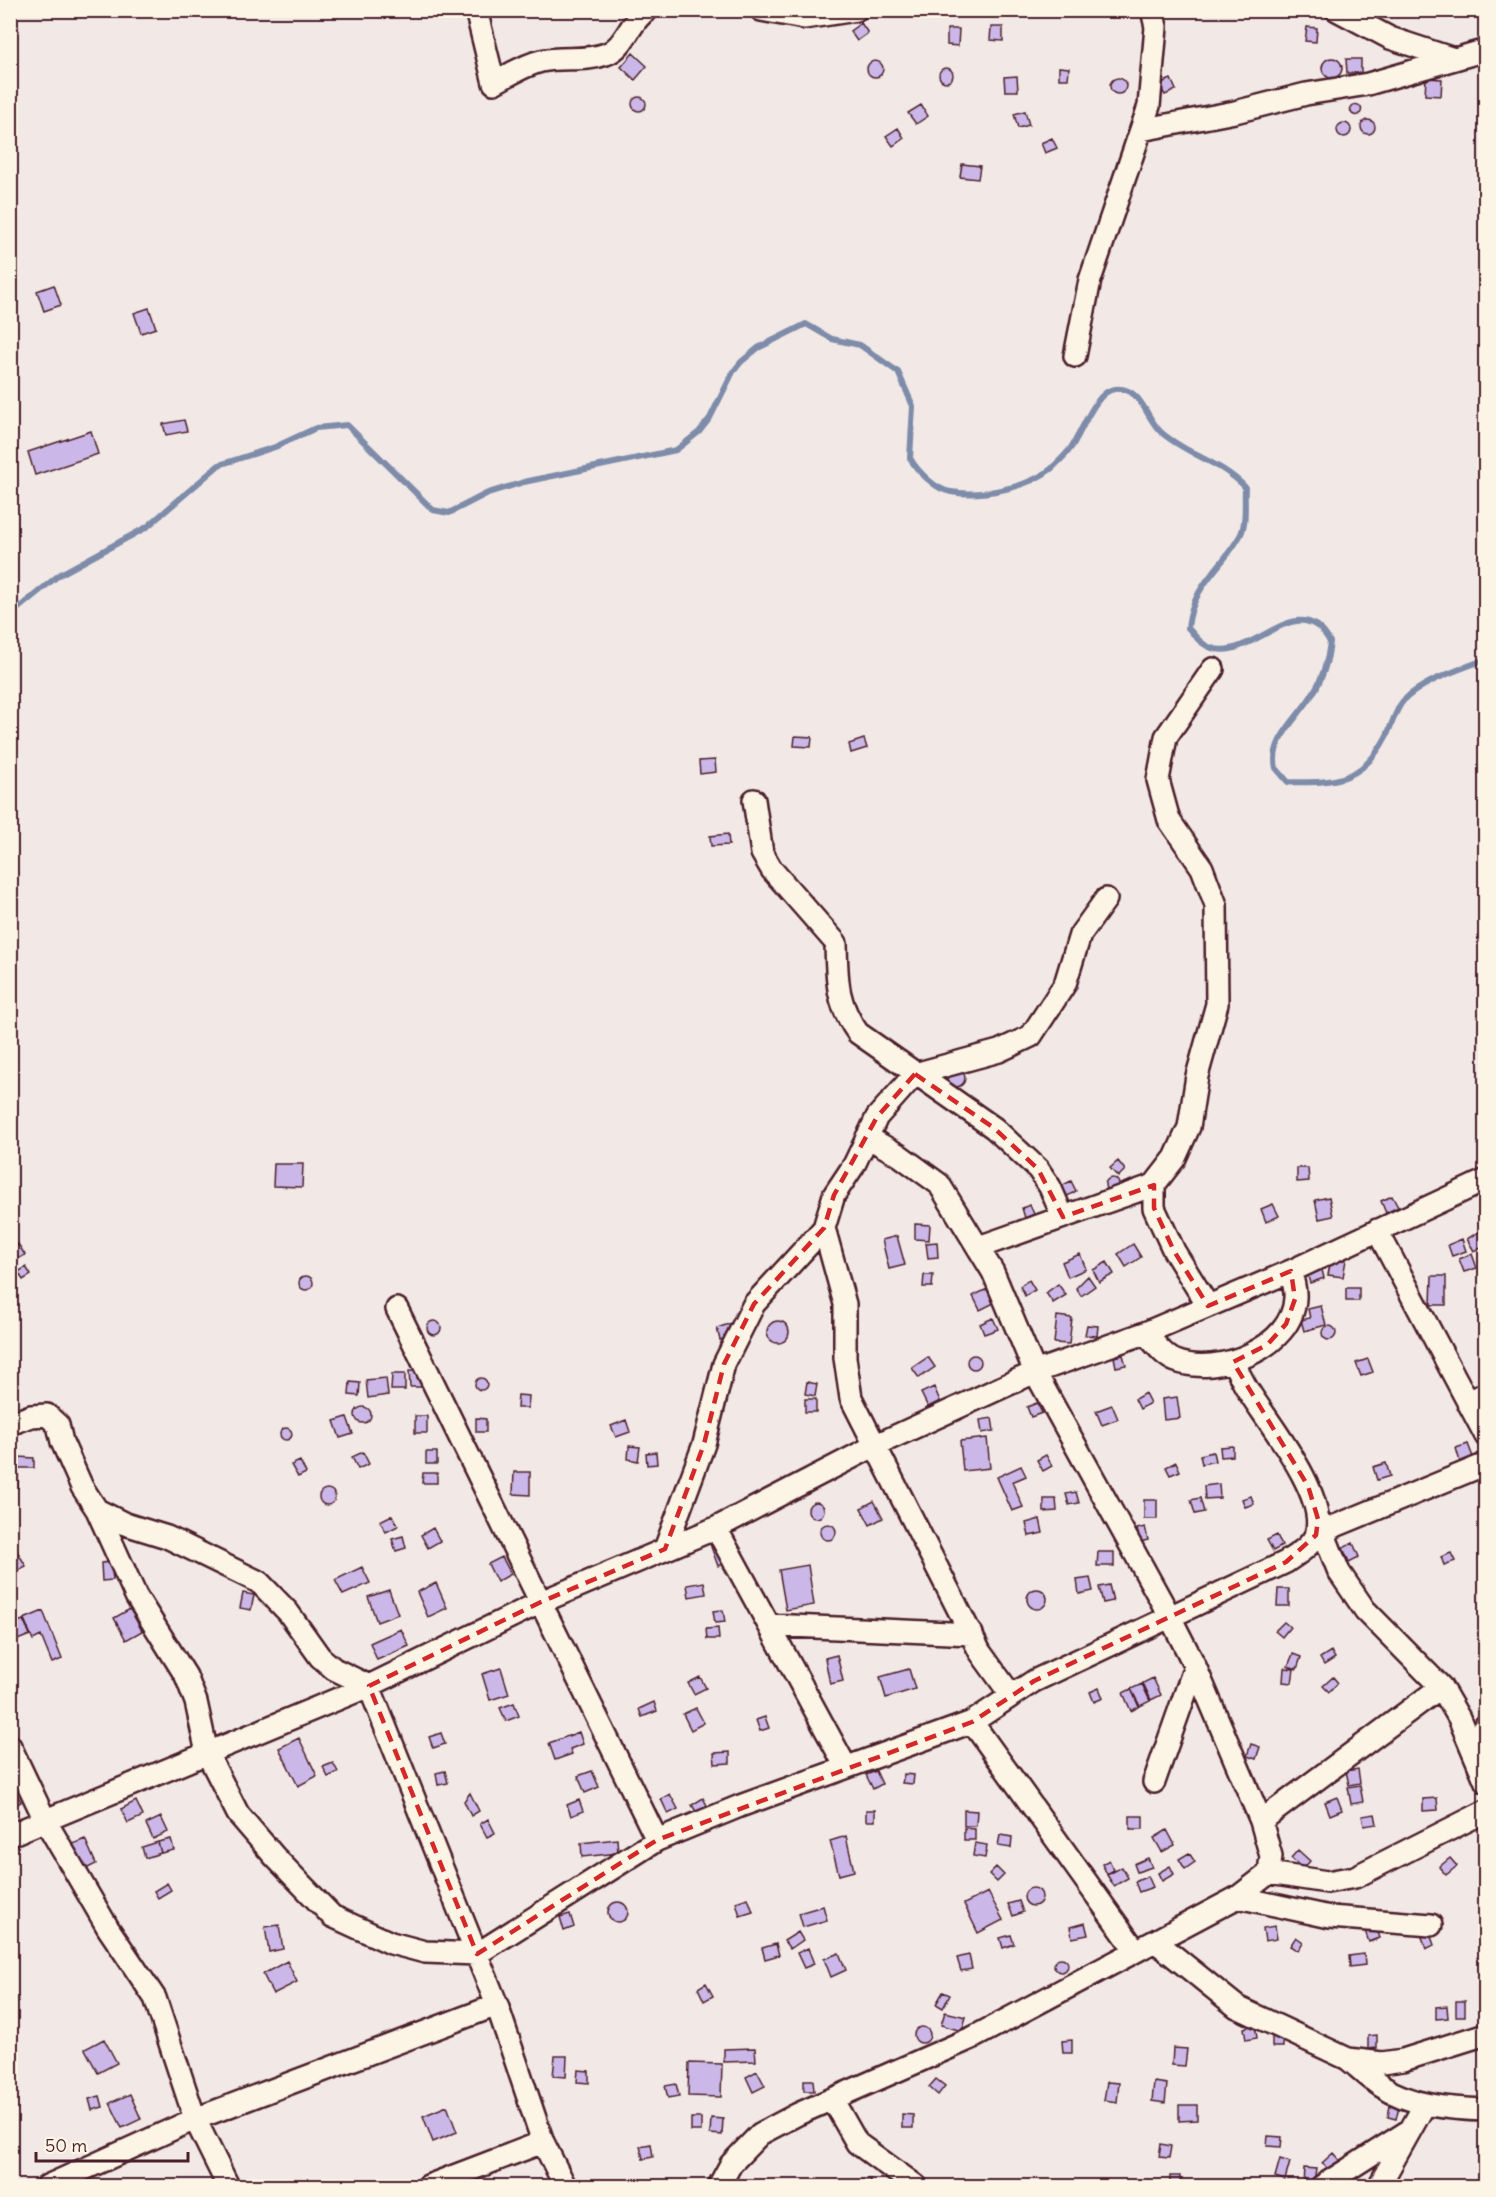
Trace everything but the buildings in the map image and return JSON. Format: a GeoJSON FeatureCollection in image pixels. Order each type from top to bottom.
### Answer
{"type":"FeatureCollection","features":[{"type":"Feature","properties":{"kind":"street"},"geometry":{"type":"LineString","coordinates":[[476,10],[494,83],[524,67],[542,61],[609,54],[626,38],[637,16],[647,10]]}},
{"type":"Feature","properties":{"kind":"street"},"geometry":{"type":"LineString","coordinates":[[761,10],[804,18],[856,10]]}},
{"type":"Feature","properties":{"kind":"street"},"geometry":{"type":"LineString","coordinates":[[1075,356],[1090,280],[1142,130],[1150,95],[1156,27],[1152,10]]}},
{"type":"Feature","properties":{"kind":"street"},"geometry":{"type":"LineString","coordinates":[[1337,10],[1390,38],[1454,59]]}},
{"type":"Feature","properties":{"kind":"street"},"geometry":{"type":"LineString","coordinates":[[1142,130],[1235,112],[1306,94],[1368,84],[1485,50]]}},
{"type":"Feature","properties":{"kind":"street"},"geometry":{"type":"LineString","coordinates":[[978,1246],[1154,1185],[1175,1158],[1189,1127],[1197,1076],[1217,1004],[1216,905],[1202,868],[1169,819],[1158,780],[1166,737],[1213,669]]}},
{"type":"Feature","properties":{"kind":"street"},"geometry":{"type":"LineString","coordinates":[[754,800],[762,853],[772,870],[836,943],[837,987],[845,1015],[858,1033],[994,1128],[1038,1168],[1064,1217]]}},
{"type":"Feature","properties":{"kind":"street"},"geometry":{"type":"LineString","coordinates":[[665,1549],[704,1444],[729,1354],[754,1305],[824,1228],[834,1195],[854,1166],[877,1117],[915,1074],[999,1051],[1031,1036],[1065,984],[1080,935],[1106,899]]}},
{"type":"Feature","properties":{"kind":"street"},"geometry":{"type":"LineString","coordinates":[[719,2187],[732,2164],[760,2134],[832,2099],[974,2037],[1238,1897],[1269,1873],[1271,1856],[1261,1821],[1195,1666],[1035,1372],[993,1272],[939,1184],[899,1155],[867,1137]]}},
{"type":"Feature","properties":{"kind":"street"},"geometry":{"type":"LineString","coordinates":[[10,1835],[369,1686],[542,1602],[716,1528],[876,1444],[1035,1372],[1145,1333],[1291,1271],[1485,1180]]}},
{"type":"Feature","properties":{"kind":"street"},"geometry":{"type":"LineString","coordinates":[[1154,1185],[1154,1208],[1174,1251],[1208,1305]]}},
{"type":"Feature","properties":{"kind":"street"},"geometry":{"type":"LineString","coordinates":[[824,1228],[845,1304],[845,1358],[851,1398],[981,1652],[1011,1695]]}},
{"type":"Feature","properties":{"kind":"street"},"geometry":{"type":"LineString","coordinates":[[1377,1230],[1477,1398],[1485,1436]]}},
{"type":"Feature","properties":{"kind":"street"},"geometry":{"type":"LineString","coordinates":[[1145,1333],[1174,1361],[1199,1366],[1233,1362],[1267,1345],[1286,1324],[1295,1299],[1291,1271]]}},
{"type":"Feature","properties":{"kind":"street"},"geometry":{"type":"LineString","coordinates":[[397,1309],[657,1840]]}},
{"type":"Feature","properties":{"kind":"street"},"geometry":{"type":"LineString","coordinates":[[1233,1362],[1249,1393],[1287,1448],[1308,1486],[1320,1525],[1339,1572],[1365,1610],[1441,1687],[1471,1745],[1485,1782]]}},
{"type":"Feature","properties":{"kind":"street"},"geometry":{"type":"LineString","coordinates":[[10,1424],[31,1416],[47,1415],[58,1425],[62,1442],[82,1487],[97,1510],[136,1596],[186,1676],[196,1702],[207,1752],[238,1814],[275,1857],[332,1916],[391,1943],[425,1952],[477,1953],[657,1840],[846,1767],[972,1722],[1034,1681],[1169,1615],[1286,1562],[1307,1547],[1320,1525],[1485,1464]]}},
{"type":"Feature","properties":{"kind":"street"},"geometry":{"type":"LineString","coordinates":[[97,1510],[125,1524],[167,1537],[259,1582],[288,1611],[320,1657],[334,1669],[369,1686],[497,2005],[543,2142],[566,2187]]}},
{"type":"Feature","properties":{"kind":"street"},"geometry":{"type":"LineString","coordinates":[[716,1528],[846,1767]]}},
{"type":"Feature","properties":{"kind":"street"},"geometry":{"type":"LineString","coordinates":[[769,1624],[972,1634]]}},
{"type":"Feature","properties":{"kind":"street"},"geometry":{"type":"LineString","coordinates":[[1154,1782],[1195,1666]]}},
{"type":"Feature","properties":{"kind":"street"},"geometry":{"type":"LineString","coordinates":[[1261,1821],[1441,1687]]}},
{"type":"Feature","properties":{"kind":"street"},"geometry":{"type":"LineString","coordinates":[[972,1722],[1146,1946],[1237,2007],[1348,2059],[1382,2087],[1425,2104],[1457,2110],[1485,2110]]}},
{"type":"Feature","properties":{"kind":"street"},"geometry":{"type":"LineString","coordinates":[[1471,1745],[1485,1725]]}},
{"type":"Feature","properties":{"kind":"street"},"geometry":{"type":"LineString","coordinates":[[10,1746],[45,1820],[108,1928],[155,1998],[195,2119],[228,2187]]}},
{"type":"Feature","properties":{"kind":"street"},"geometry":{"type":"LineString","coordinates":[[1269,1873],[1328,1882],[1355,1877],[1485,1811]]}},
{"type":"Feature","properties":{"kind":"street"},"geometry":{"type":"LineString","coordinates":[[1238,1897],[1330,1917],[1431,1925]]}},
{"type":"Feature","properties":{"kind":"street"},"geometry":{"type":"LineString","coordinates":[[47,2187],[195,2119],[497,2005]]}},
{"type":"Feature","properties":{"kind":"street"},"geometry":{"type":"LineString","coordinates":[[1348,2059],[1382,2063],[1402,2060],[1485,2034]]}},
{"type":"Feature","properties":{"kind":"street"},"geometry":{"type":"LineString","coordinates":[[832,2099],[857,2143],[916,2187]]}},
{"type":"Feature","properties":{"kind":"street"},"geometry":{"type":"LineString","coordinates":[[1379,2187],[1425,2104]]}},
{"type":"Feature","properties":{"kind":"street"},"geometry":{"type":"LineString","coordinates":[[1322,2187],[1410,2130]]}},
{"type":"Feature","properties":{"kind":"street"},"geometry":{"type":"LineString","coordinates":[[428,2187],[543,2142]]}},
{"type":"Feature","properties":{"kind":"highlighted area"},"geometry":{"type":"Polygon","coordinates":[[[915,1074],[994,1128],[1038,1169],[1063,1217],[1154,1185],[1154,1208],[1174,1251],[1208,1306],[1291,1271],[1295,1299],[1286,1324],[1267,1345],[1233,1362],[1308,1486],[1318,1519],[1316,1535],[1286,1562],[1034,1681],[972,1722],[657,1840],[477,1954],[369,1686],[541,1602],[665,1549],[704,1444],[724,1364],[754,1304],[824,1228],[834,1195],[877,1117],[915,1074]]]}},
{"type":"Feature","properties":{"kind":"waterway"},"geometry":{"type":"LineString","coordinates":[[10,615],[59,575],[147,527],[219,465],[275,447],[316,428],[347,425],[433,510],[449,513],[488,493],[524,482],[676,450],[699,432],[710,418],[733,372],[741,362],[758,348],[806,324],[832,339],[860,345],[898,372],[913,406],[910,458],[917,469],[939,488],[963,493],[989,492],[1017,486],[1041,476],[1070,449],[1101,397],[1115,389],[1124,389],[1138,398],[1156,427],[1172,441],[1236,478],[1245,487],[1243,529],[1234,546],[1209,577],[1195,600],[1188,628],[1201,642],[1217,650],[1235,648],[1286,624],[1302,621],[1316,626],[1330,642],[1319,683],[1286,729],[1277,748],[1276,768],[1288,782],[1334,780],[1358,771],[1378,751],[1403,701],[1431,681],[1486,659]]}}]}
